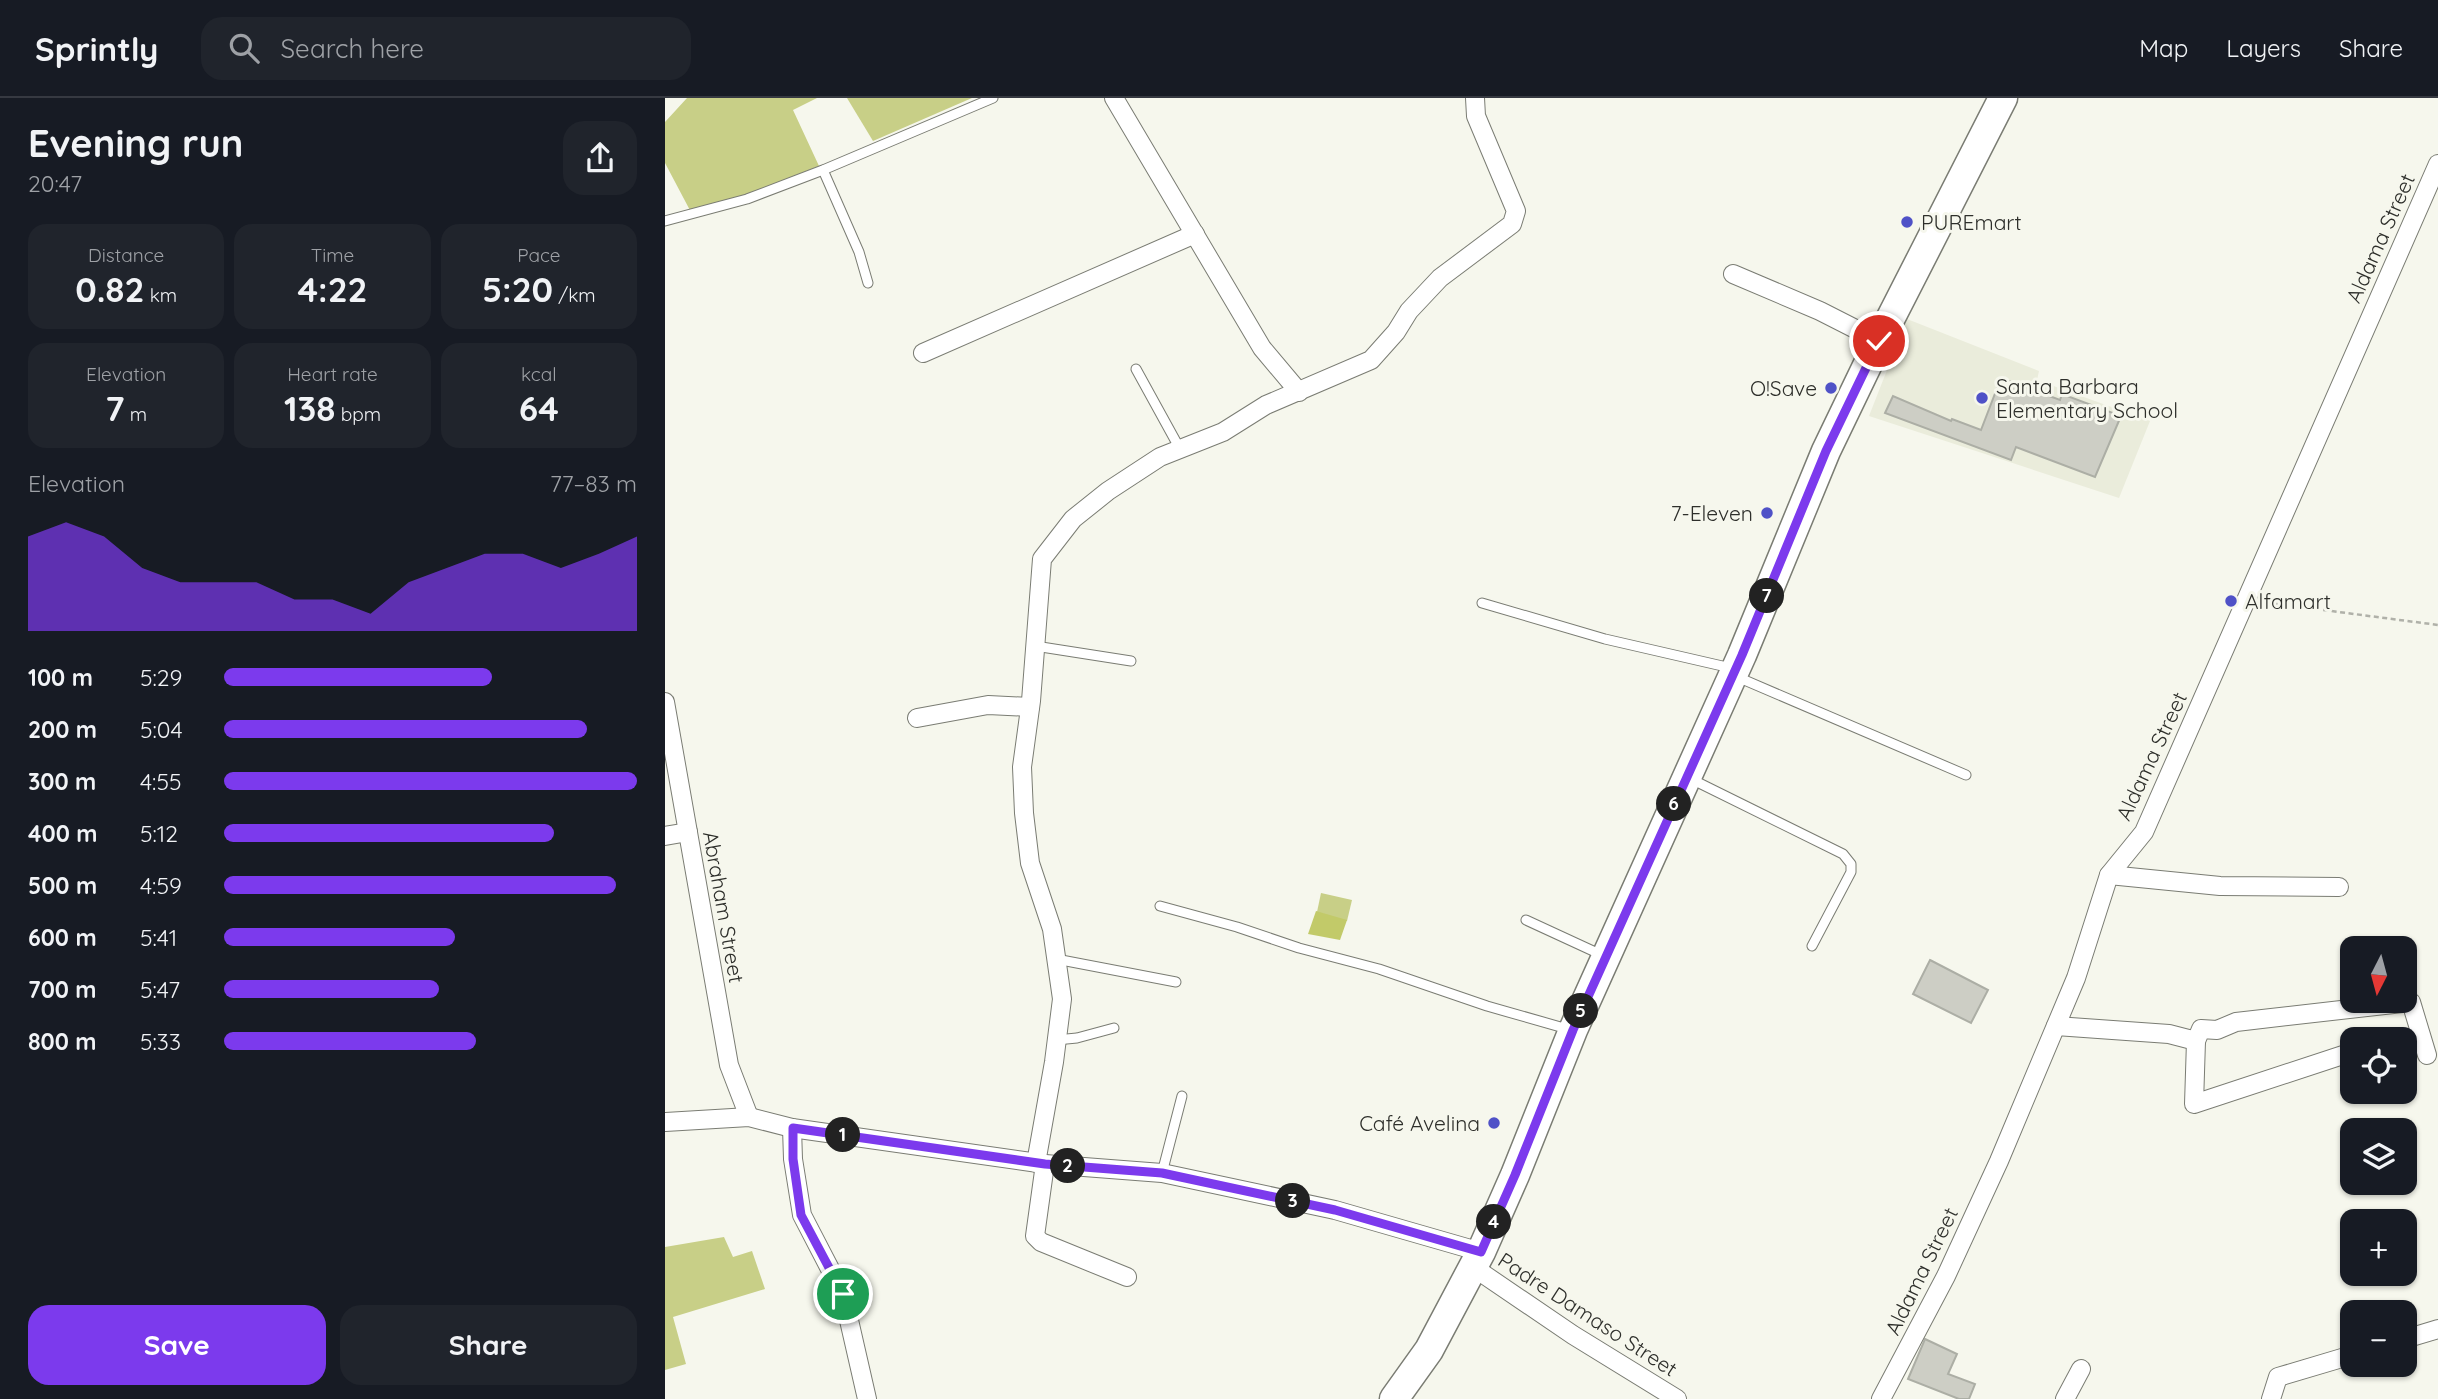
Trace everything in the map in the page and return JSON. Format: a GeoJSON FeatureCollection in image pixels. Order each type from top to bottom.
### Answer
{"type":"FeatureCollection","features":[{"type":"Feature","properties":{"kind":"main road"},"geometry":{"type":"LineString","coordinates":[[1394,1399],[1429,1350],[1477,1259],[1605,957],[1612,947],[1735,672],[1826,451],[2003,98]]}},
{"type":"Feature","properties":{"kind":"street"},"geometry":{"type":"LineString","coordinates":[[1114,98],[1262,348],[1299,392]]}},
{"type":"Feature","properties":{"kind":"street"},"geometry":{"type":"LineString","coordinates":[[1127,1277],[1041,1241],[1035,1236],[1040,1163],[1062,999],[1052,929],[1030,863],[1024,813],[1023,767],[1042,559],[1073,519],[1108,491],[1160,457],[1223,432],[1266,405],[1371,359],[1396,332],[1409,311],[1440,278],[1512,224],[1516,211],[1476,116],[1475,98]]}},
{"type":"Feature","properties":{"kind":"street","name":"Aldama Street"},"geometry":{"type":"LineString","coordinates":[[1881,1399],[1951,1265],[1999,1161],[2076,978],[2109,875],[2144,832],[2438,164]]}},
{"type":"Feature","properties":{"kind":"street"},"geometry":{"type":"LineString","coordinates":[[923,353],[1195,234]]}},
{"type":"Feature","properties":{"kind":"street"},"geometry":{"type":"LineString","coordinates":[[1733,274],[1820,311],[1879,341]]}},
{"type":"Feature","properties":{"kind":"street","name":"Abraham Street"},"geometry":{"type":"LineString","coordinates":[[665,702],[729,1065],[749,1117]]}},
{"type":"Feature","properties":{"kind":"street"},"geometry":{"type":"LineString","coordinates":[[917,718],[988,705],[1030,707]]}},
{"type":"Feature","properties":{"kind":"street"},"geometry":{"type":"LineString","coordinates":[[665,836],[688,832]]}},
{"type":"Feature","properties":{"kind":"street"},"geometry":{"type":"LineString","coordinates":[[2109,875],[2220,886],[2339,887]]}},
{"type":"Feature","properties":{"kind":"street"},"geometry":{"type":"LineString","coordinates":[[2340,1056],[2194,1104],[2196,1041],[2201,1029],[2217,1030],[2237,1022],[2411,1002],[2425,1048],[2417,1046]]}},
{"type":"Feature","properties":{"kind":"street"},"geometry":{"type":"LineString","coordinates":[[2056,1026],[2169,1034],[2196,1041]]}},
{"type":"Feature","properties":{"kind":"street","name":"Padre Damaso Street"},"geometry":{"type":"LineString","coordinates":[[665,1122],[749,1117],[793,1128],[1040,1163],[1162,1173],[1335,1210],[1477,1259],[1573,1335],[1677,1399]]}},
{"type":"Feature","properties":{"kind":"street"},"geometry":{"type":"LineString","coordinates":[[793,1128],[793,1159],[801,1215],[843,1294],[867,1399]]}},
{"type":"Feature","properties":{"kind":"street"},"geometry":{"type":"LineString","coordinates":[[2417,1335],[2438,1329]]}},
{"type":"Feature","properties":{"kind":"street"},"geometry":{"type":"LineString","coordinates":[[2271,1399],[2278,1377],[2340,1359]]}},
{"type":"Feature","properties":{"kind":"street"},"geometry":{"type":"LineString","coordinates":[[2065,1399],[2081,1369]]}},
{"type":"Feature","properties":{"kind":"lane"},"geometry":{"type":"LineString","coordinates":[[665,221],[747,199],[993,98]]}},
{"type":"Feature","properties":{"kind":"lane"},"geometry":{"type":"LineString","coordinates":[[823,170],[841,206],[868,283]]}},
{"type":"Feature","properties":{"kind":"lane"},"geometry":{"type":"LineString","coordinates":[[1136,369],[1180,449]]}},
{"type":"Feature","properties":{"kind":"lane"},"geometry":{"type":"LineString","coordinates":[[1482,603],[1605,639],[1735,672],[1966,775]]}},
{"type":"Feature","properties":{"kind":"lane"},"geometry":{"type":"LineString","coordinates":[[1035,646],[1131,661]]}},
{"type":"Feature","properties":{"kind":"lane"},"geometry":{"type":"LineString","coordinates":[[1686,777],[1843,854],[1851,864],[1851,872],[1812,946]]}},
{"type":"Feature","properties":{"kind":"lane"},"geometry":{"type":"LineString","coordinates":[[1160,906],[1378,969],[1487,1006],[1573,1030]]}},
{"type":"Feature","properties":{"kind":"lane"},"geometry":{"type":"LineString","coordinates":[[1526,920],[1605,957]]}},
{"type":"Feature","properties":{"kind":"lane"},"geometry":{"type":"LineString","coordinates":[[1056,959],[1176,982]]}},
{"type":"Feature","properties":{"kind":"lane"},"geometry":{"type":"LineString","coordinates":[[1056,1040],[1077,1038],[1114,1028]]}},
{"type":"Feature","properties":{"kind":"lane"},"geometry":{"type":"LineString","coordinates":[[1162,1173],[1182,1096]]}},
{"type":"Feature","properties":{"kind":"path"},"geometry":{"type":"LineString","coordinates":[[2250,592],[2270,603],[2438,625]]}},
{"type":"Feature","properties":{"kind":"shaded area"},"geometry":{"type":"Polygon","coordinates":[[[687,98],[817,98],[793,110],[819,166],[693,216],[665,163],[665,122],[687,98]]]}},
{"type":"Feature","properties":{"kind":"shaded area"},"geometry":{"type":"Polygon","coordinates":[[[847,98],[972,98],[873,141],[847,98]]]}},
{"type":"Feature","properties":{"kind":"shaded area","name":"Santa Barbara Elementary School"},"geometry":{"type":"Polygon","coordinates":[[[1907,319],[2039,371],[2037,380],[2150,421],[2119,498],[1869,416],[1907,319]]]}},
{"type":"Feature","properties":{"kind":"shaded area"},"geometry":{"type":"Polygon","coordinates":[[[1321,893],[1352,900],[1347,921],[1317,912],[1321,893]]]}},
{"type":"Feature","properties":{"kind":"shaded area"},"geometry":{"type":"Polygon","coordinates":[[[1316,911],[1347,920],[1340,940],[1308,934],[1316,911]]]}},
{"type":"Feature","properties":{"kind":"shaded area"},"geometry":{"type":"Polygon","coordinates":[[[724,1237],[733,1257],[752,1251],[765,1289],[673,1317],[686,1364],[665,1370],[665,1247],[724,1237]]]}},
{"type":"Feature","properties":{"kind":"building"},"geometry":{"type":"Polygon","coordinates":[[[2001,378],[2060,400],[2062,394],[2121,416],[2095,477],[2016,447],[2011,460],[1885,413],[1893,396],[1951,421],[1952,419],[1981,430],[2001,378]]]}},
{"type":"Feature","properties":{"kind":"building"},"geometry":{"type":"Polygon","coordinates":[[[1930,960],[1988,990],[1971,1023],[1913,994],[1930,960]]]}},
{"type":"Feature","properties":{"kind":"building"},"geometry":{"type":"Polygon","coordinates":[[[1925,1339],[1957,1354],[1948,1374],[1975,1384],[1969,1399],[1959,1399],[1908,1379],[1925,1339]]]}},
{"type":"Feature","properties":{"kind":"place","name":"PUREmart"},"geometry":{"type":"Point","coordinates":[1907,222]}},
{"type":"Feature","properties":{"kind":"place","name":"O!Save"},"geometry":{"type":"Point","coordinates":[1831,388]}},
{"type":"Feature","properties":{"kind":"place","name":"Santa Barbara Elementary School"},"geometry":{"type":"Point","coordinates":[1982,398]}},
{"type":"Feature","properties":{"kind":"place","name":"7-Eleven"},"geometry":{"type":"Point","coordinates":[1767,513]}},
{"type":"Feature","properties":{"kind":"place","name":"Alfamart"},"geometry":{"type":"Point","coordinates":[2231,601]}},
{"type":"Feature","properties":{"kind":"place","name":"Café Avelina"},"geometry":{"type":"Point","coordinates":[1494,1123]}},
{"type":"Feature","properties":{"kind":"route"},"geometry":{"type":"LineString","coordinates":[[843,1294],[801,1215],[793,1159],[793,1128],[1045,1164],[1162,1173],[1335,1210],[1481,1252],[1573,1030],[1742,655],[1826,451],[1879,341]]}}]}
